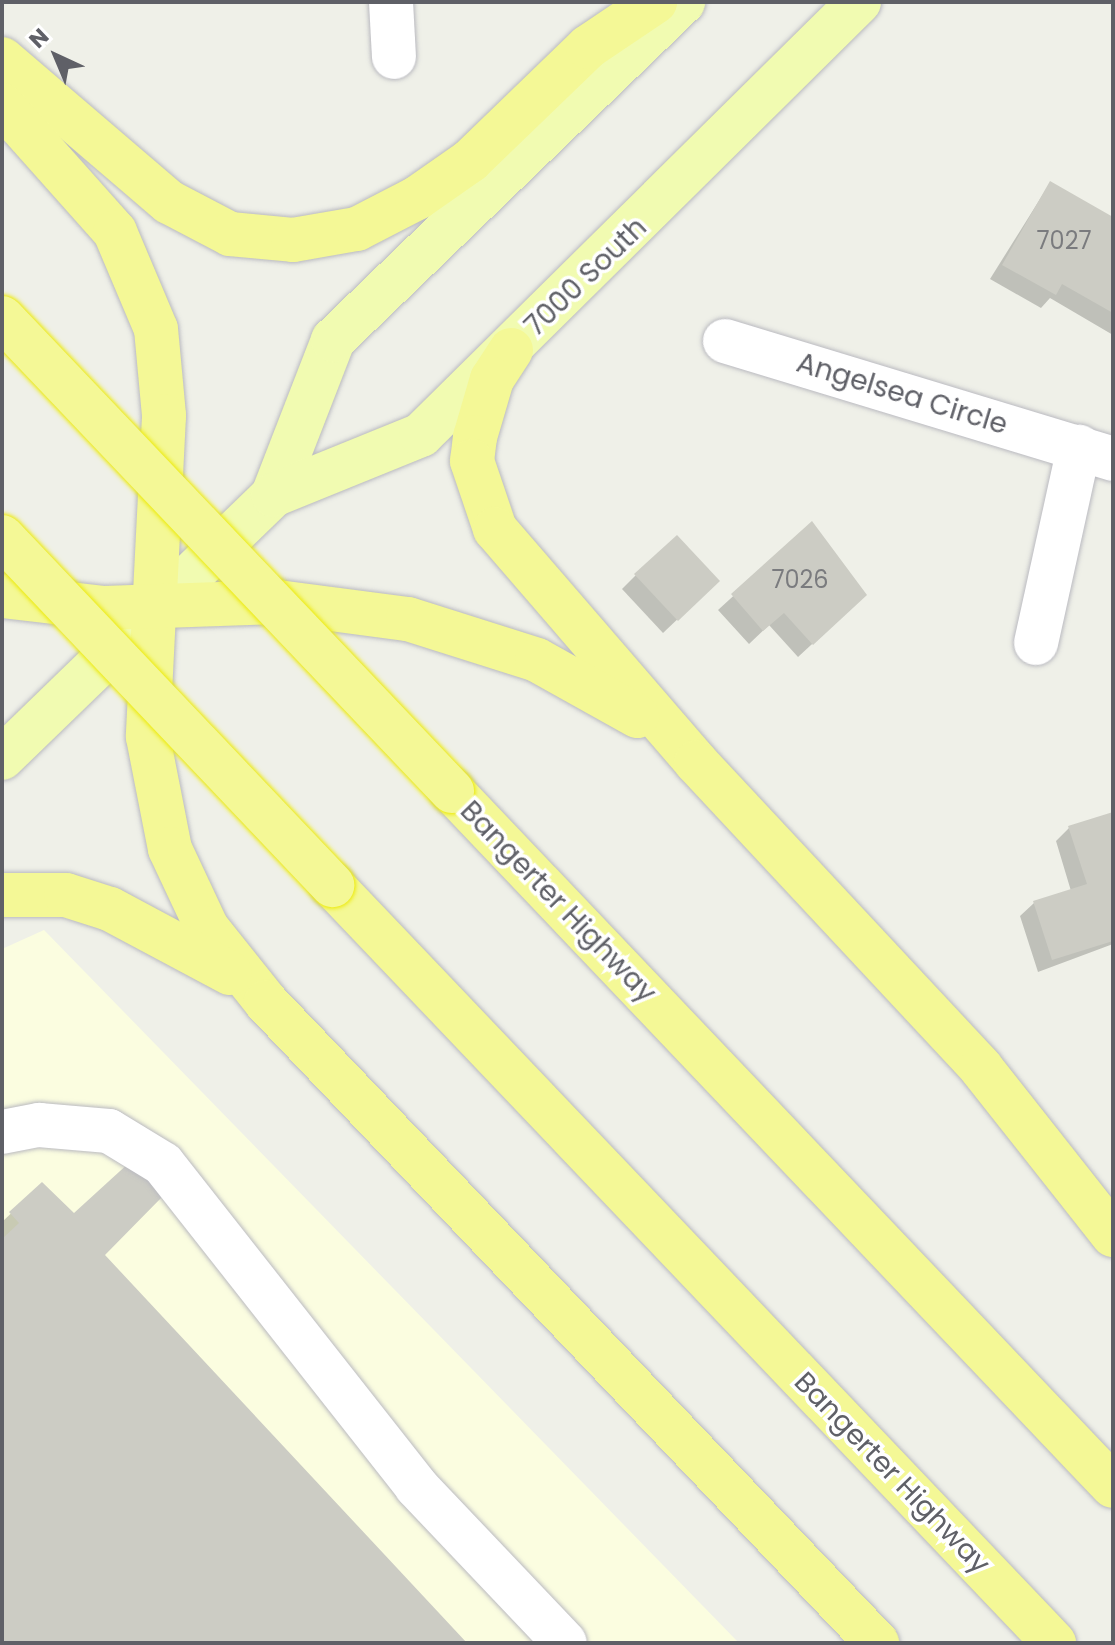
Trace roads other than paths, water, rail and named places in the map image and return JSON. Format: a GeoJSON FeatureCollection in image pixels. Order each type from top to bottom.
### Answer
{"type":"FeatureCollection","features":[{"type":"Feature","properties":{"kind":"highway"},"geometry":{"type":"LineString","coordinates":[[2,59],[169,202],[230,234],[293,240],[357,229],[417,198],[470,161],[588,47],[655,2]]}},
{"type":"Feature","properties":{"kind":"highway"},"geometry":{"type":"LineString","coordinates":[[2,105],[115,232],[156,329],[164,416],[159,607],[146,701],[160,812],[207,928],[266,1002],[877,1643]]}},
{"type":"Feature","properties":{"kind":"highway","name":"Bangerter Highway"},"geometry":{"type":"LineString","coordinates":[[2,318],[1113,1486]]}},
{"type":"Feature","properties":{"kind":"highway"},"geometry":{"type":"LineString","coordinates":[[511,350],[480,412],[472,461],[495,529],[696,762],[981,1068],[1113,1235]]}},
{"type":"Feature","properties":{"kind":"highway","name":"Bangerter Highway"},"geometry":{"type":"LineString","coordinates":[[2,537],[1054,1643]]}},
{"type":"Feature","properties":{"kind":"highway"},"geometry":{"type":"LineString","coordinates":[[2,596],[50,606],[338,607],[476,638],[595,689],[696,762]]}},
{"type":"Feature","properties":{"kind":"highway"},"geometry":{"type":"LineString","coordinates":[[2,895],[66,895],[110,909],[193,948],[266,1002]]}},
{"type":"Feature","properties":{"kind":"main road","name":"7000 South"},"geometry":{"type":"LineString","coordinates":[[273,495],[333,340],[683,2]]}},
{"type":"Feature","properties":{"kind":"main road","name":"7000 South"},"geometry":{"type":"LineString","coordinates":[[2,758],[273,495],[421,435],[511,350],[859,2]]}},
{"type":"Feature","properties":{"kind":"street"},"geometry":{"type":"LineString","coordinates":[[391,2],[394,57]]}},
{"type":"Feature","properties":{"kind":"street","name":"Angelsea Circle"},"geometry":{"type":"LineString","coordinates":[[725,341],[1096,453]]}},
{"type":"Feature","properties":{"kind":"street"},"geometry":{"type":"LineString","coordinates":[[1036,643],[1096,453]]}},
{"type":"Feature","properties":{"kind":"street"},"geometry":{"type":"LineString","coordinates":[[2,1132],[39,1125],[109,1131],[163,1164],[416,1486],[565,1643]]}}]}
